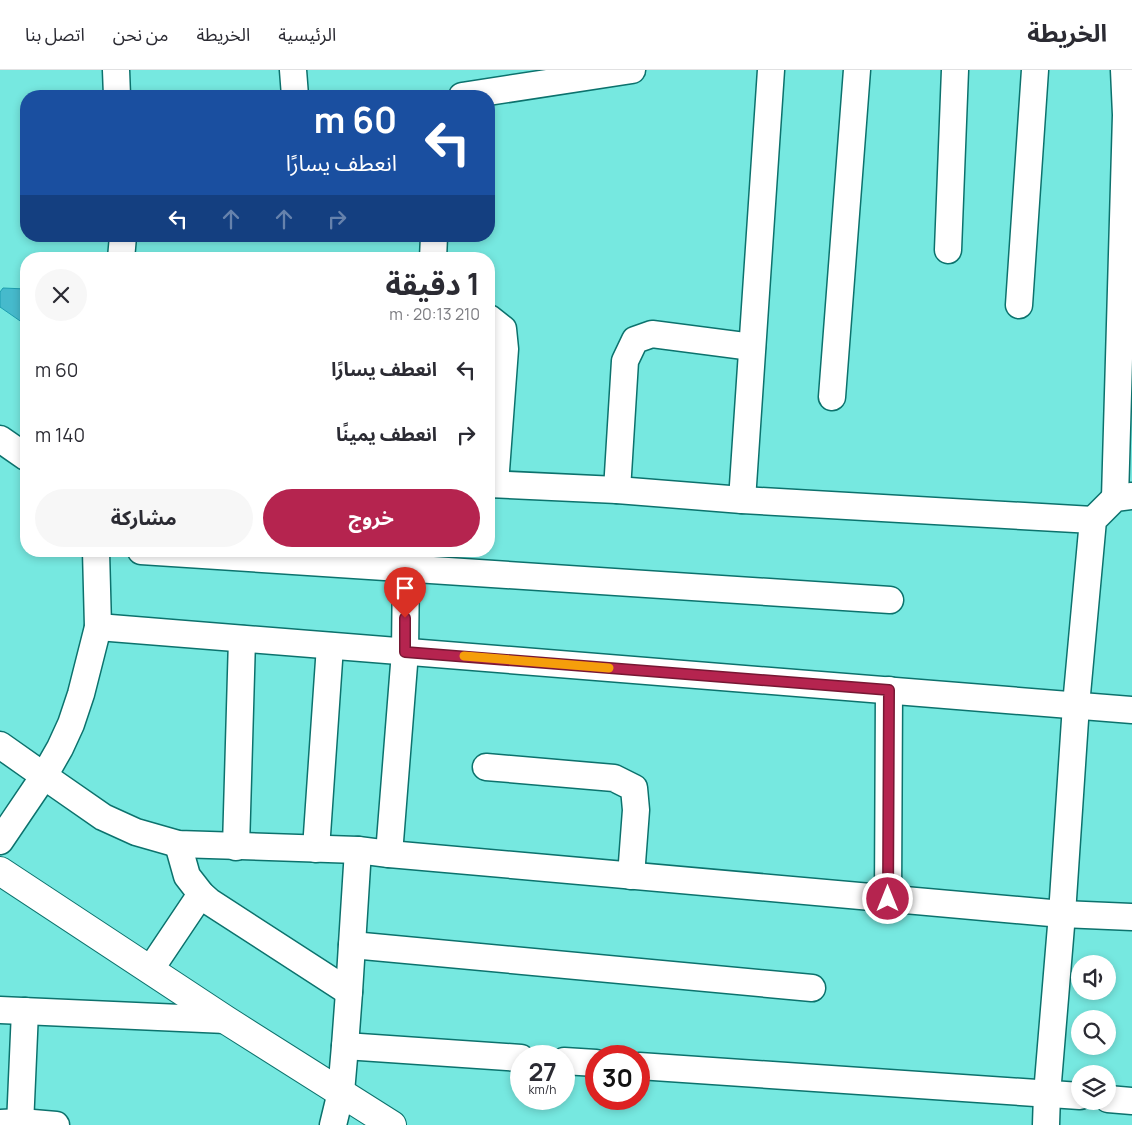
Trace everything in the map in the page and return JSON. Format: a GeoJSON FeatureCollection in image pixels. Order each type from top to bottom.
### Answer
{"type":"FeatureCollection","features":[{"type":"Feature","properties":{"kind":"street"},"geometry":{"type":"LineString","coordinates":[[116,70],[117,90]]}},
{"type":"Feature","properties":{"kind":"street"},"geometry":{"type":"LineString","coordinates":[[293,70],[295,90]]}},
{"type":"Feature","properties":{"kind":"street"},"geometry":{"type":"LineString","coordinates":[[742,500],[771,70]]}},
{"type":"Feature","properties":{"kind":"street"},"geometry":{"type":"LineString","coordinates":[[832,397],[857,70]]}},
{"type":"Feature","properties":{"kind":"street"},"geometry":{"type":"LineString","coordinates":[[948,250],[955,70]]}},
{"type":"Feature","properties":{"kind":"street"},"geometry":{"type":"LineString","coordinates":[[1019,305],[1035,70]]}},
{"type":"Feature","properties":{"kind":"street"},"geometry":{"type":"LineString","coordinates":[[495,484],[1093,520],[1124,497],[1129,114],[1124,70]]}},
{"type":"Feature","properties":{"kind":"street"},"geometry":{"type":"LineString","coordinates":[[495,91],[618,71]]}},
{"type":"Feature","properties":{"kind":"street"},"geometry":{"type":"LineString","coordinates":[[495,323],[502,329],[505,349],[495,453]]}},
{"type":"Feature","properties":{"kind":"street"},"geometry":{"type":"LineString","coordinates":[[617,490],[625,361],[635,340],[652,334],[752,347]]}},
{"type":"Feature","properties":{"kind":"street"},"geometry":{"type":"LineString","coordinates":[[0,438],[20,453]]}},
{"type":"Feature","properties":{"kind":"street"},"geometry":{"type":"LineString","coordinates":[[1046,1125],[1076,705],[1093,520]]}},
{"type":"Feature","properties":{"kind":"street"},"geometry":{"type":"LineString","coordinates":[[0,841],[44,776],[72,724],[98,627],[96,557]]}},
{"type":"Feature","properties":{"kind":"street"},"geometry":{"type":"LineString","coordinates":[[318,557],[407,560],[890,600]]}},
{"type":"Feature","properties":{"kind":"street"},"geometry":{"type":"LineString","coordinates":[[389,854],[405,652],[407,560]]}},
{"type":"Feature","properties":{"kind":"street"},"geometry":{"type":"LineString","coordinates":[[98,627],[1132,710]]}},
{"type":"Feature","properties":{"kind":"street"},"geometry":{"type":"LineString","coordinates":[[236,847],[242,639]]}},
{"type":"Feature","properties":{"kind":"street"},"geometry":{"type":"LineString","coordinates":[[316,849],[330,646]]}},
{"type":"Feature","properties":{"kind":"street"},"geometry":{"type":"LineString","coordinates":[[888,899],[889,690]]}},
{"type":"Feature","properties":{"kind":"street"},"geometry":{"type":"LineString","coordinates":[[0,745],[103,817],[136,832],[178,844],[358,850],[888,899],[1062,914],[1132,917]]}},
{"type":"Feature","properties":{"kind":"street"},"geometry":{"type":"LineString","coordinates":[[486,767],[614,778],[634,788],[636,810],[631,876]]}},
{"type":"Feature","properties":{"kind":"street"},"geometry":{"type":"LineString","coordinates":[[178,844],[187,876],[210,902],[349,992]]}},
{"type":"Feature","properties":{"kind":"street"},"geometry":{"type":"LineString","coordinates":[[333,1125],[341,1092],[358,850]]}},
{"type":"Feature","properties":{"kind":"street"},"geometry":{"type":"LineString","coordinates":[[0,871],[226,1020],[392,1125]]}},
{"type":"Feature","properties":{"kind":"street"},"geometry":{"type":"LineString","coordinates":[[150,970],[201,894]]}},
{"type":"Feature","properties":{"kind":"street"},"geometry":{"type":"LineString","coordinates":[[352,944],[812,988]]}},
{"type":"Feature","properties":{"kind":"street"},"geometry":{"type":"LineString","coordinates":[[56,1125],[14,1123],[13,1011],[226,1020]]}},
{"type":"Feature","properties":{"kind":"street"},"geometry":{"type":"LineString","coordinates":[[345,1046],[510,1057]]}},
{"type":"Feature","properties":{"kind":"street"},"geometry":{"type":"LineString","coordinates":[[650,1067],[1071,1095]]}},
{"type":"Feature","properties":{"kind":"street"},"geometry":{"type":"LineString","coordinates":[[1116,1100],[1132,1101]]}},
{"type":"Feature","properties":{"kind":"building"},"geometry":{"type":"Polygon","coordinates":[[[3,288],[20,289],[20,321],[0,307],[0,292],[3,288]]]}},
{"type":"Feature","properties":{"kind":"slow traffic"},"geometry":{"type":"LineString","coordinates":[[464,656],[609,668]]}},
{"type":"Feature","properties":{"kind":"route"},"geometry":{"type":"LineString","coordinates":[[405,618],[405,652],[889,690],[888,899]]}}]}
